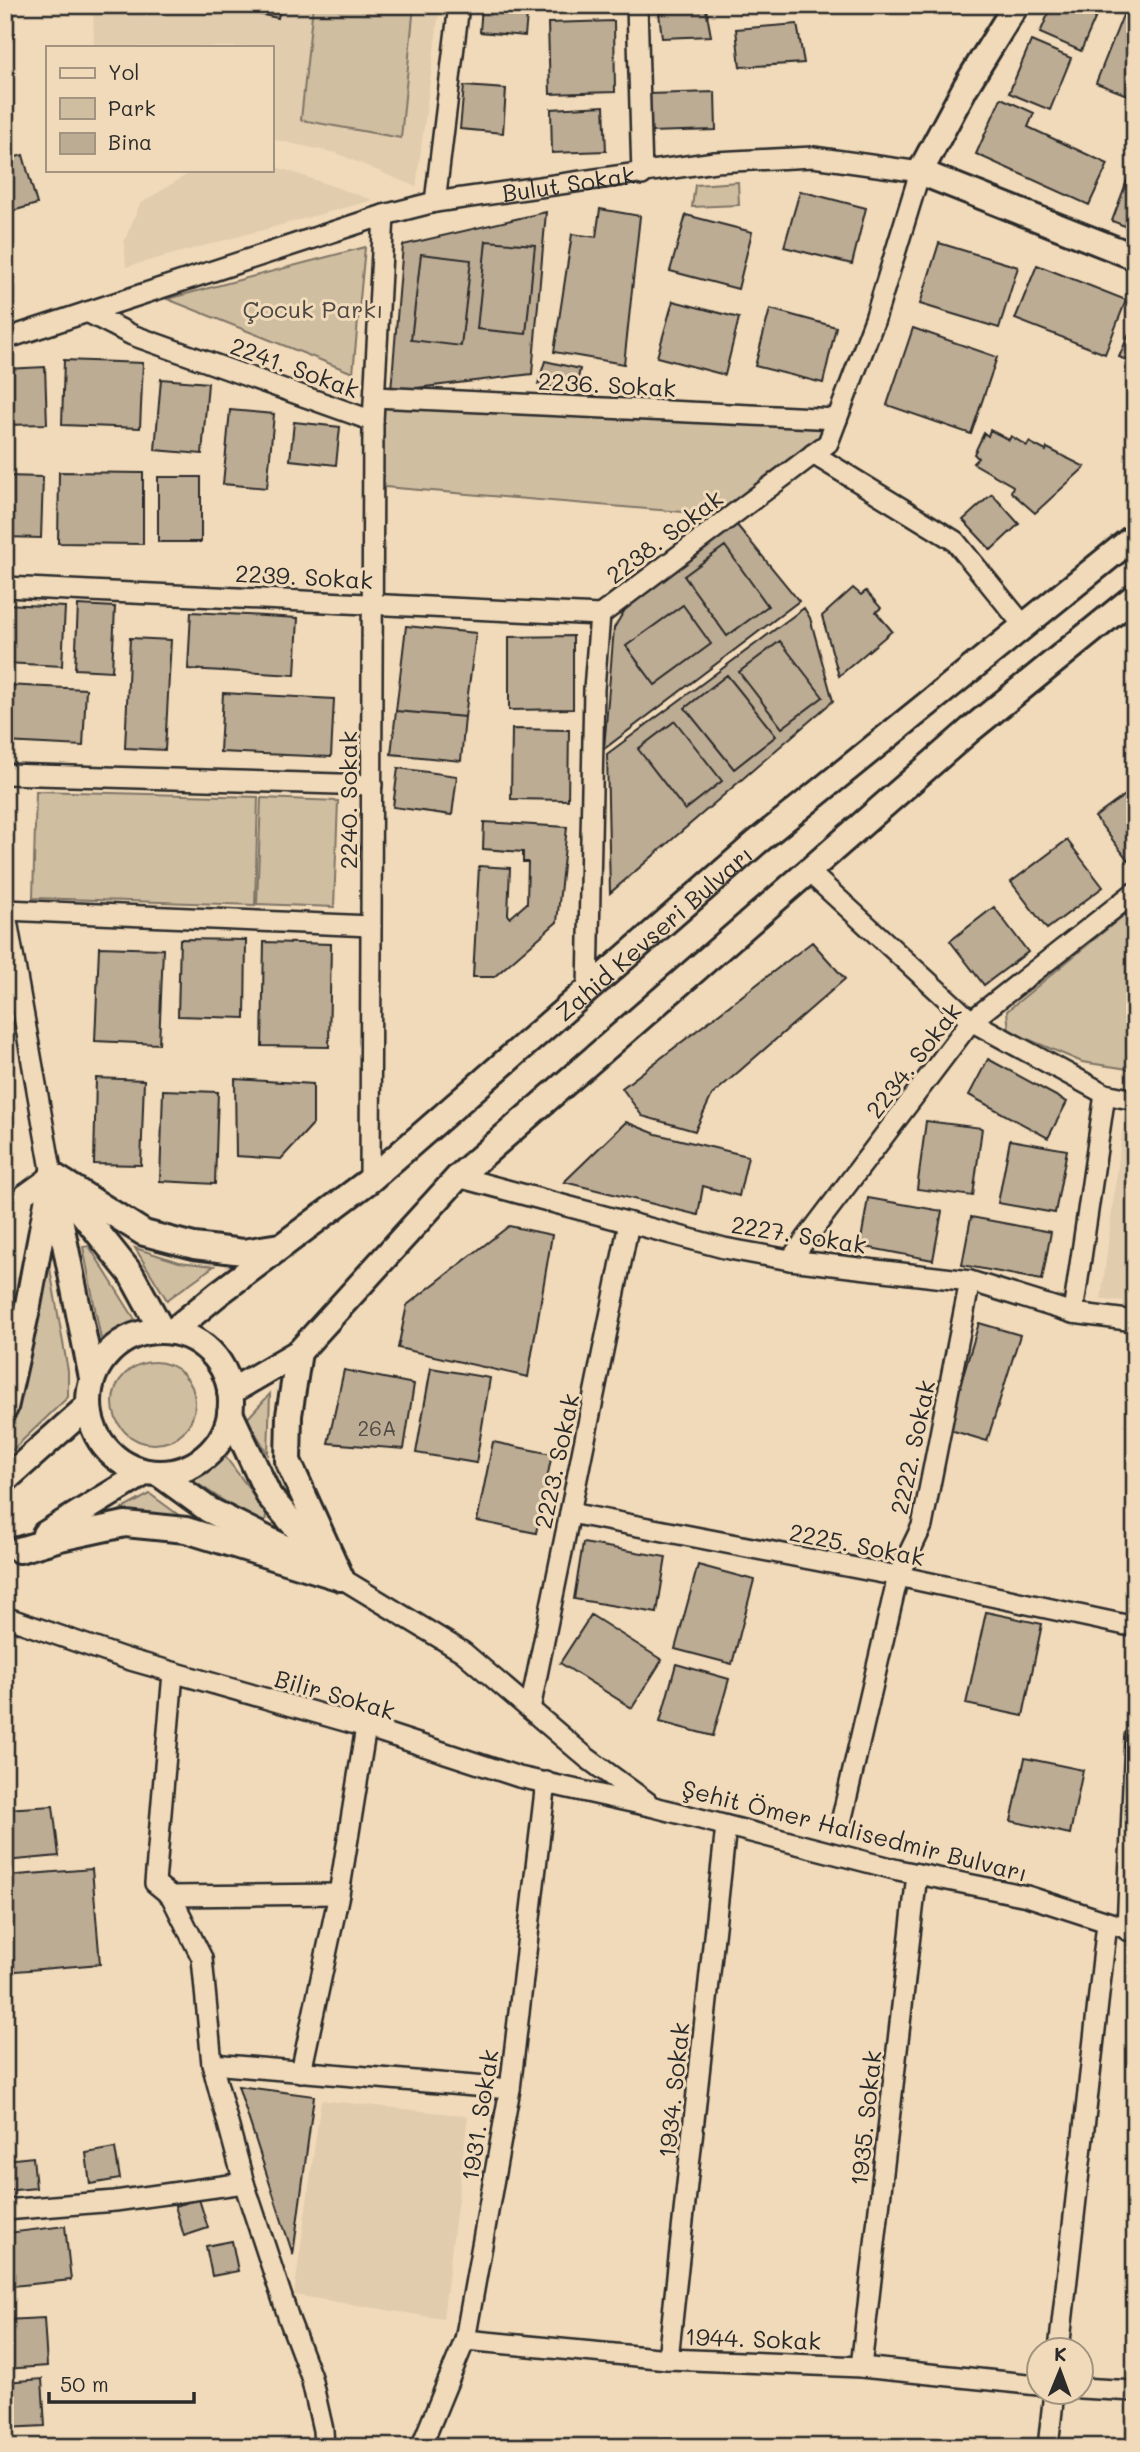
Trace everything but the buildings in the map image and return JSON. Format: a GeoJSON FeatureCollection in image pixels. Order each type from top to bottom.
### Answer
{"type":"FeatureCollection","features":[{"type":"Feature","properties":{"kind":"main road"},"geometry":{"type":"LineString","coordinates":[[920,172],[966,86],[1016,5]]}},
{"type":"Feature","properties":{"kind":"main road","name":"Bulut Sokak"},"geometry":{"type":"LineString","coordinates":[[920,172],[1135,257]]}},
{"type":"Feature","properties":{"kind":"main road","name":"Zahid Kevseri Bulvarı"},"geometry":{"type":"LineString","coordinates":[[168,1330],[370,1180],[757,842],[1135,536]]}},
{"type":"Feature","properties":{"kind":"main road"},"geometry":{"type":"LineString","coordinates":[[12,1554],[152,1473],[178,1471],[197,1463],[213,1450],[225,1433],[230,1402],[299,1352],[458,1177],[970,730],[1135,596]]}},
{"type":"Feature","properties":{"kind":"main road"},"geometry":{"type":"LineString","coordinates":[[52,1175],[144,1233],[194,1246],[243,1252],[283,1245]]}},
{"type":"Feature","properties":{"kind":"main road"},"geometry":{"type":"LineString","coordinates":[[52,1175],[131,1275],[168,1330]]}},
{"type":"Feature","properties":{"kind":"main road"},"geometry":{"type":"LineString","coordinates":[[52,1175],[92,1378],[88,1406],[95,1433],[108,1451],[125,1464],[152,1473],[209,1510],[341,1578]]}},
{"type":"Feature","properties":{"kind":"main road"},"geometry":{"type":"LineString","coordinates":[[5,1408],[28,1305],[52,1175]]}},
{"type":"Feature","properties":{"kind":"main road"},"geometry":{"type":"LineString","coordinates":[[92,1378],[110,1351],[146,1331],[168,1330],[193,1339],[211,1353],[224,1370],[230,1402],[270,1496],[341,1578]]}},
{"type":"Feature","properties":{"kind":"main road"},"geometry":{"type":"LineString","coordinates":[[299,1352],[289,1415],[288,1461],[341,1578]]}},
{"type":"Feature","properties":{"kind":"main road"},"geometry":{"type":"LineString","coordinates":[[5,1480],[88,1406]]}},
{"type":"Feature","properties":{"kind":"main road"},"geometry":{"type":"LineString","coordinates":[[12,1554],[60,1538],[125,1524],[186,1530],[341,1578]]}},
{"type":"Feature","properties":{"kind":"street"},"geometry":{"type":"LineString","coordinates":[[435,202],[459,5]]}},
{"type":"Feature","properties":{"kind":"street"},"geometry":{"type":"LineString","coordinates":[[637,5],[642,174]]}},
{"type":"Feature","properties":{"kind":"street","name":"Bulut Sokak"},"geometry":{"type":"LineString","coordinates":[[5,339],[384,215],[435,202],[715,162],[813,157],[920,172]]}},
{"type":"Feature","properties":{"kind":"street","name":"2238. Sokak"},"geometry":{"type":"LineString","coordinates":[[588,989],[594,689],[600,615],[828,443],[876,319],[920,172]]}},
{"type":"Feature","properties":{"kind":"street","name":"2241. Sokak"},"geometry":{"type":"LineString","coordinates":[[87,312],[132,335],[373,421],[384,215]]}},
{"type":"Feature","properties":{"kind":"street","name":"2236. Sokak"},"geometry":{"type":"LineString","coordinates":[[374,397],[837,419]]}},
{"type":"Feature","properties":{"kind":"street","name":"2240. Sokak"},"geometry":{"type":"LineString","coordinates":[[370,1180],[373,421]]}},
{"type":"Feature","properties":{"kind":"street"},"geometry":{"type":"LineString","coordinates":[[813,454],[955,541],[1024,625]]}},
{"type":"Feature","properties":{"kind":"street","name":"2239. Sokak"},"geometry":{"type":"LineString","coordinates":[[5,587],[600,615]]}},
{"type":"Feature","properties":{"kind":"street"},"geometry":{"type":"LineString","coordinates":[[5,774],[372,785]]}},
{"type":"Feature","properties":{"kind":"street"},"geometry":{"type":"LineString","coordinates":[[808,872],[971,1021],[1105,1094],[1135,1100]]}},
{"type":"Feature","properties":{"kind":"street","name":"2234. Sokak"},"geometry":{"type":"LineString","coordinates":[[790,1260],[971,1021],[1135,892]]}},
{"type":"Feature","properties":{"kind":"street"},"geometry":{"type":"LineString","coordinates":[[5,1293],[24,1195],[52,1175],[5,909],[372,926]]}},
{"type":"Feature","properties":{"kind":"street"},"geometry":{"type":"LineString","coordinates":[[1073,1313],[1105,1094]]}},
{"type":"Feature","properties":{"kind":"street","name":"2227. Sokak"},"geometry":{"type":"LineString","coordinates":[[458,1177],[724,1248],[790,1260],[971,1281],[1073,1313],[1135,1321]]}},
{"type":"Feature","properties":{"kind":"street","name":"2223. Sokak"},"geometry":{"type":"LineString","coordinates":[[530,1709],[629,1223]]}},
{"type":"Feature","properties":{"kind":"street","name":"2222. Sokak"},"geometry":{"type":"LineString","coordinates":[[841,1822],[898,1576],[922,1526],[971,1281]]}},
{"type":"Feature","properties":{"kind":"street","name":"2225. Sokak"},"geometry":{"type":"LineString","coordinates":[[570,1513],[898,1576],[1135,1627]]}},
{"type":"Feature","properties":{"kind":"street","name":"Şehit Ömer Halisedmir Bulvarı"},"geometry":{"type":"LineString","coordinates":[[341,1578],[463,1652],[587,1758],[654,1807],[808,1848],[1027,1896],[1131,1930]]}},
{"type":"Feature","properties":{"kind":"street","name":"Bilir Sokak"},"geometry":{"type":"LineString","coordinates":[[5,1617],[127,1659],[366,1727],[519,1777],[654,1807]]}},
{"type":"Feature","properties":{"kind":"street"},"geometry":{"type":"LineString","coordinates":[[173,1672],[155,1883],[171,1896],[201,1958],[212,2064],[244,2183],[289,2319],[312,2376],[324,2447]]}},
{"type":"Feature","properties":{"kind":"street"},"geometry":{"type":"LineString","coordinates":[[301,2072],[339,1894],[366,1727]]}},
{"type":"Feature","properties":{"kind":"street"},"geometry":{"type":"LineString","coordinates":[[1131,1930],[1135,1737]]}},
{"type":"Feature","properties":{"kind":"street","name":"1931. Sokak"},"geometry":{"type":"LineString","coordinates":[[421,2447],[465,2340],[510,2089],[546,1782]]}},
{"type":"Feature","properties":{"kind":"street","name":"1934. Sokak"},"geometry":{"type":"LineString","coordinates":[[668,2359],[726,1826]]}},
{"type":"Feature","properties":{"kind":"street","name":"1935. Sokak"},"geometry":{"type":"LineString","coordinates":[[861,2367],[917,1874]]}},
{"type":"Feature","properties":{"kind":"street"},"geometry":{"type":"LineString","coordinates":[[171,1896],[339,1894]]}},
{"type":"Feature","properties":{"kind":"street"},"geometry":{"type":"LineString","coordinates":[[1061,2336],[1107,1923]]}},
{"type":"Feature","properties":{"kind":"street"},"geometry":{"type":"LineString","coordinates":[[212,2064],[510,2089]]}},
{"type":"Feature","properties":{"kind":"street"},"geometry":{"type":"LineString","coordinates":[[5,2210],[115,2200],[244,2183]]}},
{"type":"Feature","properties":{"kind":"street","name":"1944. Sokak"},"geometry":{"type":"LineString","coordinates":[[465,2340],[668,2359],[861,2367],[1024,2384]]}},
{"type":"Feature","properties":{"kind":"street"},"geometry":{"type":"LineString","coordinates":[[1094,2389],[1135,2391]]}},
{"type":"Feature","properties":{"kind":"street"},"geometry":{"type":"LineString","coordinates":[[1048,2447],[1052,2406]]}},
{"type":"Feature","properties":{"kind":"shaded area"},"geometry":{"type":"Polygon","coordinates":[[[93,5],[440,5],[416,187],[336,153],[273,139],[273,46],[94,46],[93,5]]]}},
{"type":"Feature","properties":{"kind":"shaded area"},"geometry":{"type":"Polygon","coordinates":[[[273,166],[373,200],[126,267],[124,242],[140,204],[191,172],[273,172],[273,166]]]}},
{"type":"Feature","properties":{"kind":"shaded area"},"geometry":{"type":"Polygon","coordinates":[[[1124,1116],[1135,1116],[1135,1301],[1101,1300],[1124,1116]]]}},
{"type":"Feature","properties":{"kind":"shaded area"},"geometry":{"type":"Polygon","coordinates":[[[321,2100],[468,2116],[443,2319],[294,2295],[321,2100]]]}},
{"type":"Feature","properties":{"kind":"green space"},"geometry":{"type":"Polygon","coordinates":[[[313,5],[414,5],[401,138],[301,120],[313,5]]]}},
{"type":"Feature","properties":{"kind":"green space"},"geometry":{"type":"Polygon","coordinates":[[[738,182],[739,205],[692,207],[695,185],[738,182]]]}},
{"type":"Feature","properties":{"kind":"green space","name":"Çocuk Parkı"},"geometry":{"type":"Polygon","coordinates":[[[365,247],[353,373],[167,299],[365,247]]]}},
{"type":"Feature","properties":{"kind":"green space"},"geometry":{"type":"Polygon","coordinates":[[[375,397],[837,419],[828,443],[731,516],[373,486],[375,397]]]}},
{"type":"Feature","properties":{"kind":"green space"},"geometry":{"type":"Polygon","coordinates":[[[36,791],[258,797],[255,905],[33,898],[36,791]]]}},
{"type":"Feature","properties":{"kind":"green space"},"geometry":{"type":"Polygon","coordinates":[[[261,798],[338,801],[334,907],[257,904],[261,798]]]}},
{"type":"Feature","properties":{"kind":"green space"},"geometry":{"type":"Polygon","coordinates":[[[1135,906],[1135,1070],[1082,1062],[1009,1031],[1007,1011],[1135,906]]]}},
{"type":"Feature","properties":{"kind":"green space"},"geometry":{"type":"Polygon","coordinates":[[[89,1246],[136,1321],[101,1339],[83,1247],[89,1246]]]}},
{"type":"Feature","properties":{"kind":"green space"},"geometry":{"type":"Polygon","coordinates":[[[135,1248],[179,1262],[214,1266],[167,1300],[135,1248]]]}},
{"type":"Feature","properties":{"kind":"green space"},"geometry":{"type":"Polygon","coordinates":[[[48,1257],[68,1371],[68,1397],[5,1457],[48,1257]]]}},
{"type":"Feature","properties":{"kind":"green space"},"geometry":{"type":"Polygon","coordinates":[[[154,1362],[170,1365],[183,1374],[192,1387],[195,1403],[192,1419],[183,1432],[170,1441],[154,1444],[138,1441],[125,1432],[116,1419],[113,1403],[116,1387],[125,1374],[138,1365],[154,1362]]]}},
{"type":"Feature","properties":{"kind":"green space"},"geometry":{"type":"Polygon","coordinates":[[[270,1394],[268,1454],[247,1419],[270,1394]]]}},
{"type":"Feature","properties":{"kind":"green space"},"geometry":{"type":"Polygon","coordinates":[[[224,1455],[267,1512],[265,1522],[259,1524],[192,1480],[224,1455]]]}},
{"type":"Feature","properties":{"kind":"green space"},"geometry":{"type":"Polygon","coordinates":[[[150,1494],[180,1516],[107,1517],[150,1494]]]}}]}
